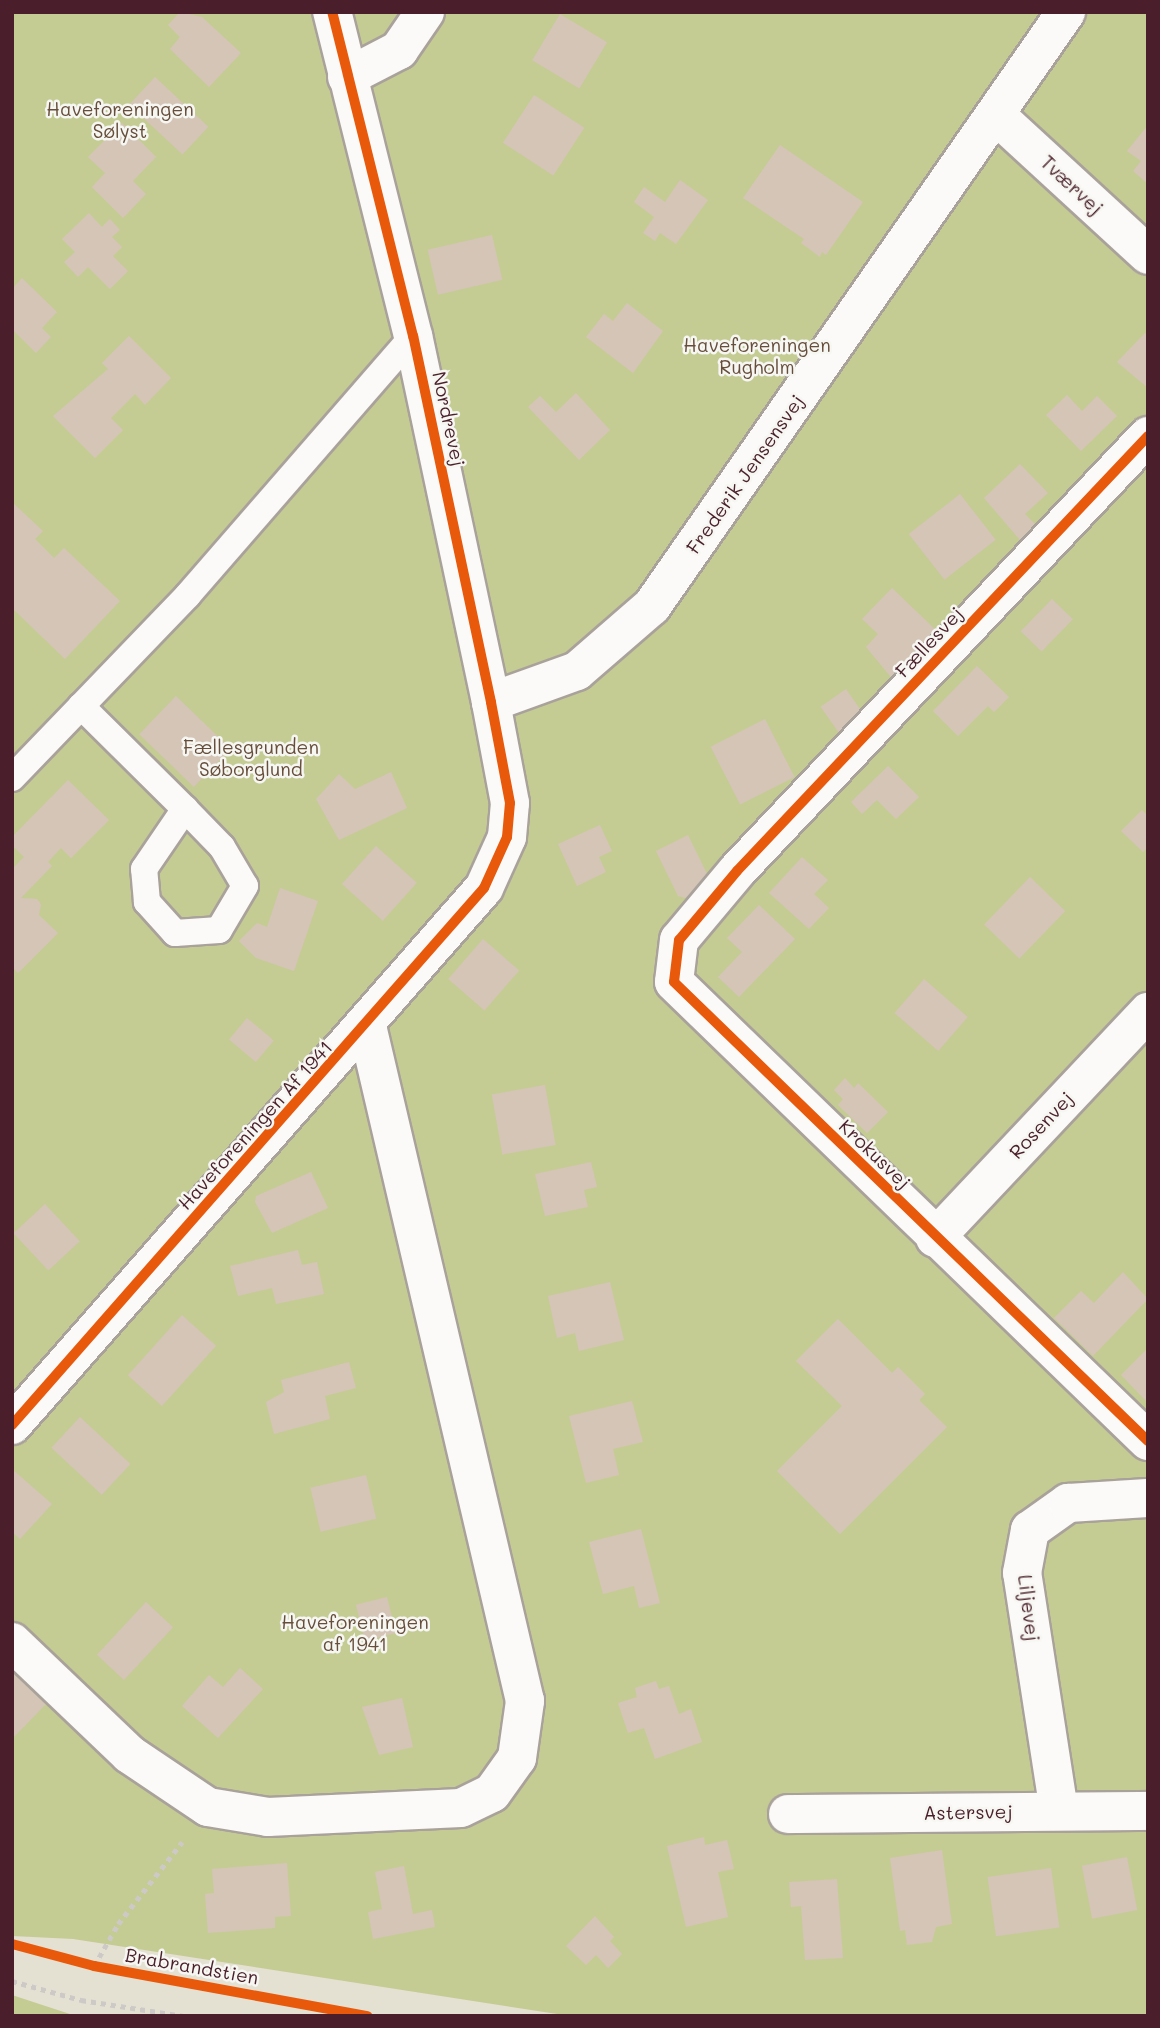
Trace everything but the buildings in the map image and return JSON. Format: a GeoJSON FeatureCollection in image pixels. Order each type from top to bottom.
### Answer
{"type":"FeatureCollection","features":[{"type":"Feature","properties":{"kind":"street","name":"Nordrevej"},"geometry":{"type":"LineString","coordinates":[[332,12],[413,336],[491,702],[510,803],[507,837]]}},
{"type":"Feature","properties":{"kind":"street"},"geometry":{"type":"LineString","coordinates":[[347,76],[399,50],[425,12]]}},
{"type":"Feature","properties":{"kind":"street","name":"Frederik Jensensvej"},"geometry":{"type":"LineString","coordinates":[[491,702],[577,671],[652,606],[997,116],[1066,12]]}},
{"type":"Feature","properties":{"kind":"street","name":"Tværvej"},"geometry":{"type":"LineString","coordinates":[[997,116],[1148,255]]}},
{"type":"Feature","properties":{"kind":"street","name":"Fællesvej"},"geometry":{"type":"LineString","coordinates":[[737,871],[1148,436]]}},
{"type":"Feature","properties":{"kind":"street","name":"Haveforeningen Af 1941"},"geometry":{"type":"LineString","coordinates":[[12,1425],[367,1026],[484,888],[507,837]]}},
{"type":"Feature","properties":{"kind":"street","name":"Krokusvej"},"geometry":{"type":"LineString","coordinates":[[737,871],[679,940],[674,982],[935,1238],[1148,1441]]}},
{"type":"Feature","properties":{"kind":"street","name":"Rosenvej"},"geometry":{"type":"LineString","coordinates":[[935,1238],[1148,1012]]}},
{"type":"Feature","properties":{"kind":"street"},"geometry":{"type":"LineString","coordinates":[[12,1642],[129,1754],[208,1807],[268,1817],[461,1808],[492,1793],[517,1758],[525,1701],[367,1026]]}},
{"type":"Feature","properties":{"kind":"street","name":"Liljevej"},"geometry":{"type":"LineString","coordinates":[[1059,1811],[1022,1573],[1030,1530],[1068,1503],[1148,1498]]}},
{"type":"Feature","properties":{"kind":"street","name":"Astersvej"},"geometry":{"type":"LineString","coordinates":[[789,1814],[1148,1811]]}},
{"type":"Feature","properties":{"kind":"lane"},"geometry":{"type":"LineString","coordinates":[[12,778],[188,595],[413,336]]}},
{"type":"Feature","properties":{"kind":"lane"},"geometry":{"type":"LineString","coordinates":[[81,706],[185,809],[222,847],[245,886],[219,930],[176,933],[146,902],[144,869],[185,809]]}},
{"type":"Feature","properties":{"kind":"path"},"geometry":{"type":"LineString","coordinates":[[94,1966],[118,1923],[208,1807]]}},
{"type":"Feature","properties":{"kind":"path"},"geometry":{"type":"LineString","coordinates":[[12,1981],[81,2000],[184,2016]]}},
{"type":"Feature","properties":{"kind":"green space"},"geometry":{"type":"Polygon","coordinates":[[[12,12],[1148,12],[1148,2016],[570,2016],[73,1939],[12,1936],[12,12]]]}},
{"type":"Feature","properties":{"kind":"green space"},"geometry":{"type":"Polygon","coordinates":[[[12,1995],[76,2016],[12,2016],[12,1995]]]}},
{"type":"Feature","properties":{"kind":"cycle path"},"geometry":{"type":"LineString","coordinates":[[12,1425],[484,888],[507,837],[510,803],[491,702],[413,336],[332,12]]}},
{"type":"Feature","properties":{"kind":"cycle path"},"geometry":{"type":"LineString","coordinates":[[1148,436],[737,871],[679,940],[674,982],[1148,1441]]}},
{"type":"Feature","properties":{"kind":"cycle path","name":"Brabrandstien"},"geometry":{"type":"LineString","coordinates":[[12,1944],[94,1966],[367,2016]]}},
{"type":"Feature","properties":{"kind":"park label","name":"Haveforeningen Sølyst"},"geometry":{"type":"Point","coordinates":[120,120]}},
{"type":"Feature","properties":{"kind":"park label","name":"Haveforeningen Rugholm"},"geometry":{"type":"Point","coordinates":[757,356]}},
{"type":"Feature","properties":{"kind":"park label","name":"Fællesgrunden Søborglund"},"geometry":{"type":"Point","coordinates":[251,758]}},
{"type":"Feature","properties":{"kind":"park label","name":"Haveforeningen af 1941"},"geometry":{"type":"Point","coordinates":[355,1633]}}]}
